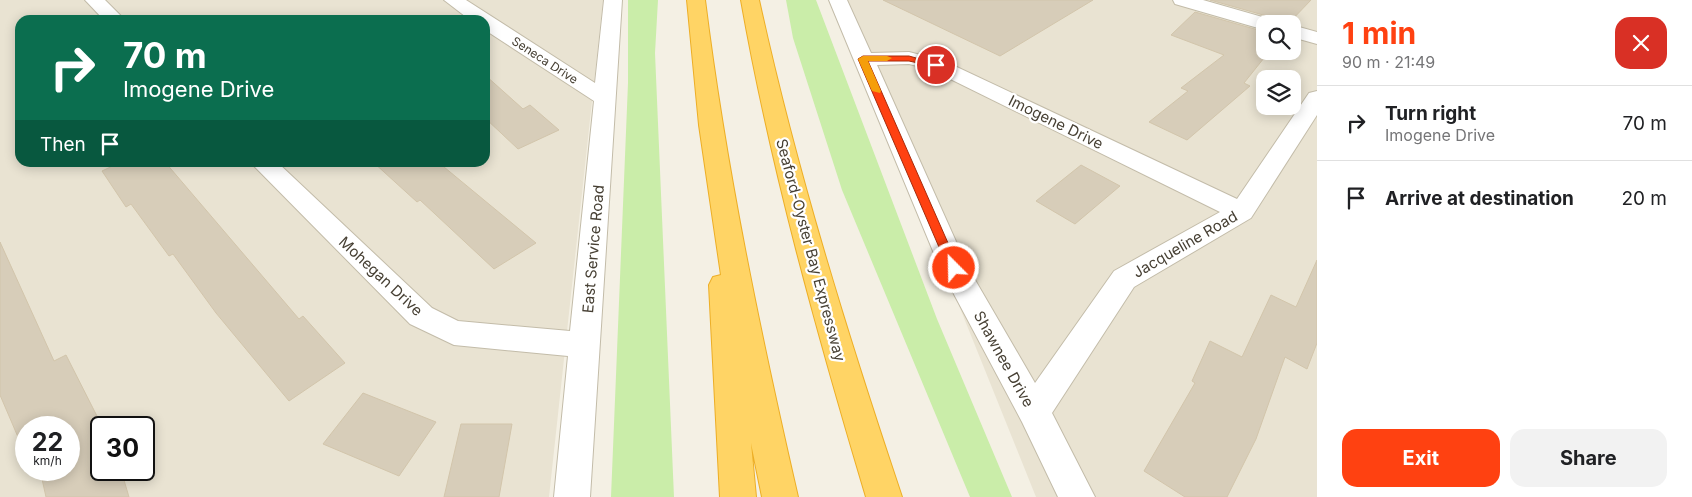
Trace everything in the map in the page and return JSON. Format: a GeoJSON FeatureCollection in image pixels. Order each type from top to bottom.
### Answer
{"type":"FeatureCollection","features":[{"type":"Feature","properties":{"kind":"highway"},"geometry":{"type":"LineString","coordinates":[[696,0],[701,58],[719,179],[751,361],[780,497]]}},
{"type":"Feature","properties":{"kind":"highway","name":"Seaford-Oyster Bay Expressway"},"geometry":{"type":"LineString","coordinates":[[750,0],[760,57],[790,176],[839,355],[884,497]]}},
{"type":"Feature","properties":{"kind":"highway"},"geometry":{"type":"LineString","coordinates":[[719,179],[725,340],[738,497]]}},
{"type":"Feature","properties":{"kind":"highway"},"geometry":{"type":"LineString","coordinates":[[839,355],[903,497]]}},
{"type":"Feature","properties":{"kind":"street"},"geometry":{"type":"LineString","coordinates":[[94,0],[110,15]]}},
{"type":"Feature","properties":{"kind":"street","name":"Seneca Drive"},"geometry":{"type":"LineString","coordinates":[[453,0],[475,15]]}},
{"type":"Feature","properties":{"kind":"street","name":"East Service Road"},"geometry":{"type":"LineString","coordinates":[[572,497],[613,0]]}},
{"type":"Feature","properties":{"kind":"street","name":"Shawnee Drive"},"geometry":{"type":"LineString","coordinates":[[838,0],[954,268],[1034,412],[1077,497]]}},
{"type":"Feature","properties":{"kind":"street"},"geometry":{"type":"LineString","coordinates":[[1182,0],[1256,21]]}},
{"type":"Feature","properties":{"kind":"street","name":"Seneca Drive"},"geometry":{"type":"LineString","coordinates":[[490,25],[606,99]]}},
{"type":"Feature","properties":{"kind":"street"},"geometry":{"type":"LineString","coordinates":[[1301,34],[1317,38]]}},
{"type":"Feature","properties":{"kind":"street","name":"Imogene Drive"},"geometry":{"type":"LineString","coordinates":[[863,59],[909,58],[936,65],[1242,212]]}},
{"type":"Feature","properties":{"kind":"street","name":"Jacqueline Road"},"geometry":{"type":"LineString","coordinates":[[1034,412],[1124,279],[1242,212],[1317,98]]}},
{"type":"Feature","properties":{"kind":"street","name":"Mohegan Drive"},"geometry":{"type":"LineString","coordinates":[[267,167],[421,316],[454,333],[586,345]]}},
{"type":"Feature","properties":{"kind":"shaded area"},"geometry":{"type":"Polygon","coordinates":[[[0,0],[603,0],[549,497],[0,497],[0,0]]]}},
{"type":"Feature","properties":{"kind":"shaded area"},"geometry":{"type":"Polygon","coordinates":[[[836,0],[1317,0],[1317,497],[1036,497],[836,0]]]}},
{"type":"Feature","properties":{"kind":"green space"},"geometry":{"type":"Polygon","coordinates":[[[628,0],[658,0],[655,53],[674,497],[611,497],[628,83],[628,0]]]}},
{"type":"Feature","properties":{"kind":"green space"},"geometry":{"type":"Polygon","coordinates":[[[786,0],[816,0],[937,319],[1012,497],[970,497],[842,190],[793,38],[786,0]]]}},
{"type":"Feature","properties":{"kind":"building"},"geometry":{"type":"Polygon","coordinates":[[[883,0],[1093,0],[1000,56],[883,0]]]}},
{"type":"Feature","properties":{"kind":"building"},"geometry":{"type":"Polygon","coordinates":[[[1210,0],[1311,0],[1297,15],[1263,15],[1210,0]]]}},
{"type":"Feature","properties":{"kind":"building"},"geometry":{"type":"Polygon","coordinates":[[[1195,12],[1256,29],[1256,60],[1262,60],[1244,83],[1250,86],[1187,140],[1149,122],[1188,91],[1181,88],[1224,55],[1171,35],[1195,12]]]}},
{"type":"Feature","properties":{"kind":"building"},"geometry":{"type":"Polygon","coordinates":[[[490,79],[523,109],[530,105],[559,130],[518,149],[490,123],[490,79]]]}},
{"type":"Feature","properties":{"kind":"building"},"geometry":{"type":"Polygon","coordinates":[[[1081,165],[1120,186],[1075,224],[1036,201],[1081,165]]]}},
{"type":"Feature","properties":{"kind":"building"},"geometry":{"type":"Polygon","coordinates":[[[110,167],[169,167],[299,319],[303,316],[345,363],[289,401],[216,313],[173,254],[169,256],[131,204],[126,207],[102,171],[110,167]]]}},
{"type":"Feature","properties":{"kind":"building"},"geometry":{"type":"Polygon","coordinates":[[[378,167],[444,167],[536,243],[494,269],[420,200],[417,202],[378,167]]]}},
{"type":"Feature","properties":{"kind":"building"},"geometry":{"type":"Polygon","coordinates":[[[0,242],[54,361],[66,355],[97,416],[90,416],[90,481],[124,481],[129,497],[46,497],[42,481],[80,481],[80,416],[15,416],[15,430],[0,395],[0,242]]]}},
{"type":"Feature","properties":{"kind":"building"},"geometry":{"type":"Polygon","coordinates":[[[1317,260],[1317,343],[1307,369],[1285,357],[1256,439],[1227,497],[1185,497],[1144,471],[1195,383],[1192,381],[1210,341],[1242,357],[1271,295],[1296,307],[1317,260]]]}},
{"type":"Feature","properties":{"kind":"building"},"geometry":{"type":"Polygon","coordinates":[[[363,393],[436,422],[399,476],[323,444],[363,393]]]}},
{"type":"Feature","properties":{"kind":"building"},"geometry":{"type":"Polygon","coordinates":[[[461,424],[512,424],[499,497],[444,497],[461,424]]]}},
{"type":"Feature","properties":{"kind":"slow traffic"},"geometry":{"type":"LineString","coordinates":[[877,91],[863,59],[887,58]]}},
{"type":"Feature","properties":{"kind":"route"},"geometry":{"type":"LineString","coordinates":[[936,65],[909,58],[863,59],[954,268]]}}]}
